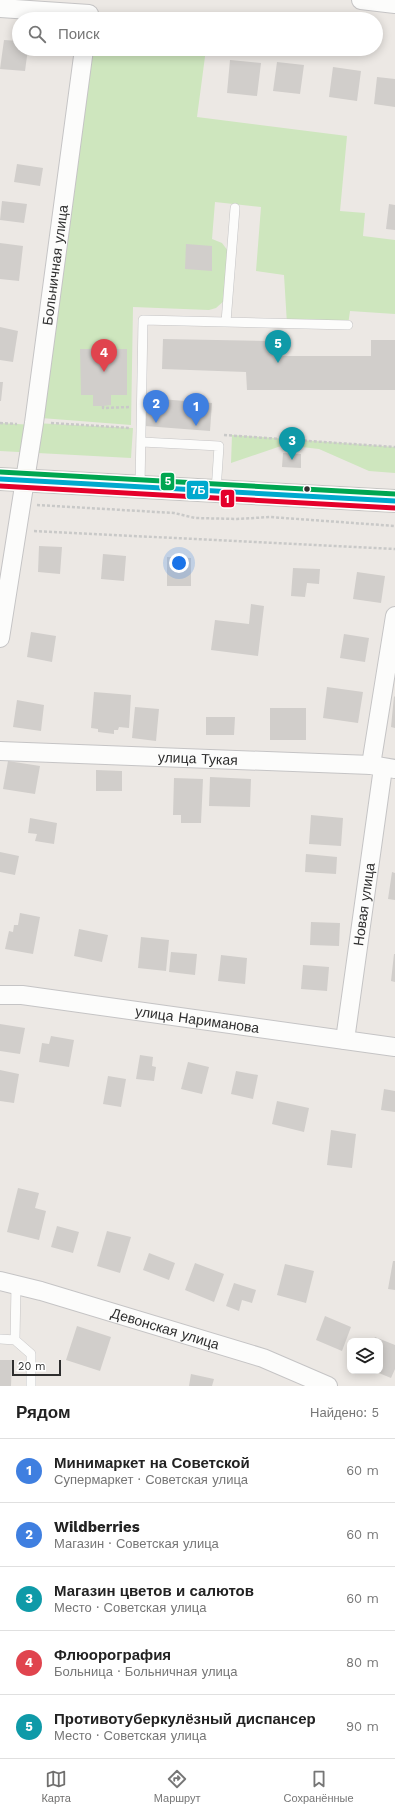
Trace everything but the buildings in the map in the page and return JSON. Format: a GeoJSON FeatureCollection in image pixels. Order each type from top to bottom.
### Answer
{"type":"FeatureCollection","features":[{"type":"Feature","properties":{"kind":"main road"},"geometry":{"type":"LineString","coordinates":[[0,479],[395,501]]}},
{"type":"Feature","properties":{"kind":"street"},"geometry":{"type":"LineString","coordinates":[[361,0],[395,4]]}},
{"type":"Feature","properties":{"kind":"street"},"geometry":{"type":"LineString","coordinates":[[0,8],[89,11]]}},
{"type":"Feature","properties":{"kind":"street","name":"Больничная улица"},"geometry":{"type":"LineString","coordinates":[[0,638],[26,481],[83,56]]}},
{"type":"Feature","properties":{"kind":"street","name":"Новая улица"},"geometry":{"type":"LineString","coordinates":[[346,1040],[383,767],[395,616]]}},
{"type":"Feature","properties":{"kind":"street","name":"улица Тукая"},"geometry":{"type":"LineString","coordinates":[[0,752],[383,767]]}},
{"type":"Feature","properties":{"kind":"street","name":"улица Нариманова"},"geometry":{"type":"LineString","coordinates":[[0,995],[22,995],[395,1047]]}},
{"type":"Feature","properties":{"kind":"street","name":"Девонская улица"},"geometry":{"type":"LineString","coordinates":[[8,1283],[263,1358],[328,1386]]}},
{"type":"Feature","properties":{"kind":"lane"},"geometry":{"type":"LineString","coordinates":[[226,322],[235,208]]}},
{"type":"Feature","properties":{"kind":"lane"},"geometry":{"type":"LineString","coordinates":[[140,486],[142,442],[143,320],[348,325]]}},
{"type":"Feature","properties":{"kind":"lane"},"geometry":{"type":"LineString","coordinates":[[142,442],[219,446],[216,491]]}},
{"type":"Feature","properties":{"kind":"lane"},"geometry":{"type":"LineString","coordinates":[[8,1283],[15,1340]]}},
{"type":"Feature","properties":{"kind":"lane"},"geometry":{"type":"LineString","coordinates":[[0,1339],[15,1340],[31,1354],[30,1386]]}},
{"type":"Feature","properties":{"kind":"path"},"geometry":{"type":"LineString","coordinates":[[103,406],[103,408],[142,407]]}},
{"type":"Feature","properties":{"kind":"path"},"geometry":{"type":"LineString","coordinates":[[34,423],[142,428]]}},
{"type":"Feature","properties":{"kind":"path"},"geometry":{"type":"LineString","coordinates":[[217,434],[395,447]]}},
{"type":"Feature","properties":{"kind":"path"},"geometry":{"type":"LineString","coordinates":[[22,504],[174,513],[195,518],[237,519],[270,517],[395,526]]}},
{"type":"Feature","properties":{"kind":"path"},"geometry":{"type":"LineString","coordinates":[[18,530],[395,550]]}},
{"type":"Feature","properties":{"kind":"green space"},"geometry":{"type":"Polygon","coordinates":[[[85,56],[205,56],[197,117],[347,136],[340,211],[365,213],[363,236],[395,240],[395,314],[350,311],[348,325],[287,324],[284,275],[256,271],[261,207],[215,202],[212,239],[222,243],[228,251],[225,300],[216,308],[209,310],[133,307],[131,425],[41,418],[76,182],[67,180],[85,56]]]}},
{"type":"Feature","properties":{"kind":"green space"},"geometry":{"type":"Polygon","coordinates":[[[0,423],[34,425],[34,423],[133,428],[131,458],[0,451],[0,423]]]}},
{"type":"Feature","properties":{"kind":"green space"},"geometry":{"type":"Polygon","coordinates":[[[232,435],[395,447],[395,473],[369,471],[319,449],[284,445],[231,463],[232,435]]]}},
{"type":"Feature","properties":{"kind":"transit line","name":"5"},"geometry":{"type":"LineString","coordinates":[[0,472],[395,494]]}},
{"type":"Feature","properties":{"kind":"transit line","name":"7Б"},"geometry":{"type":"LineString","coordinates":[[0,479],[395,501]]}},
{"type":"Feature","properties":{"kind":"transit line","name":"1"},"geometry":{"type":"LineString","coordinates":[[0,486],[395,508]]}},
{"type":"Feature","properties":{"kind":"place","name":"Противотуберкулёзный диспансер"},"geometry":{"type":"Point","coordinates":[278,363]}},
{"type":"Feature","properties":{"kind":"place","name":"Флюорография"},"geometry":{"type":"Point","coordinates":[104,372]}},
{"type":"Feature","properties":{"kind":"place","name":"Wildberries"},"geometry":{"type":"Point","coordinates":[156,423]}},
{"type":"Feature","properties":{"kind":"place","name":"Минимаркет на Советской"},"geometry":{"type":"Point","coordinates":[196,426]}},
{"type":"Feature","properties":{"kind":"place","name":"Магазин цветов и салютов"},"geometry":{"type":"Point","coordinates":[292,460]}}]}
